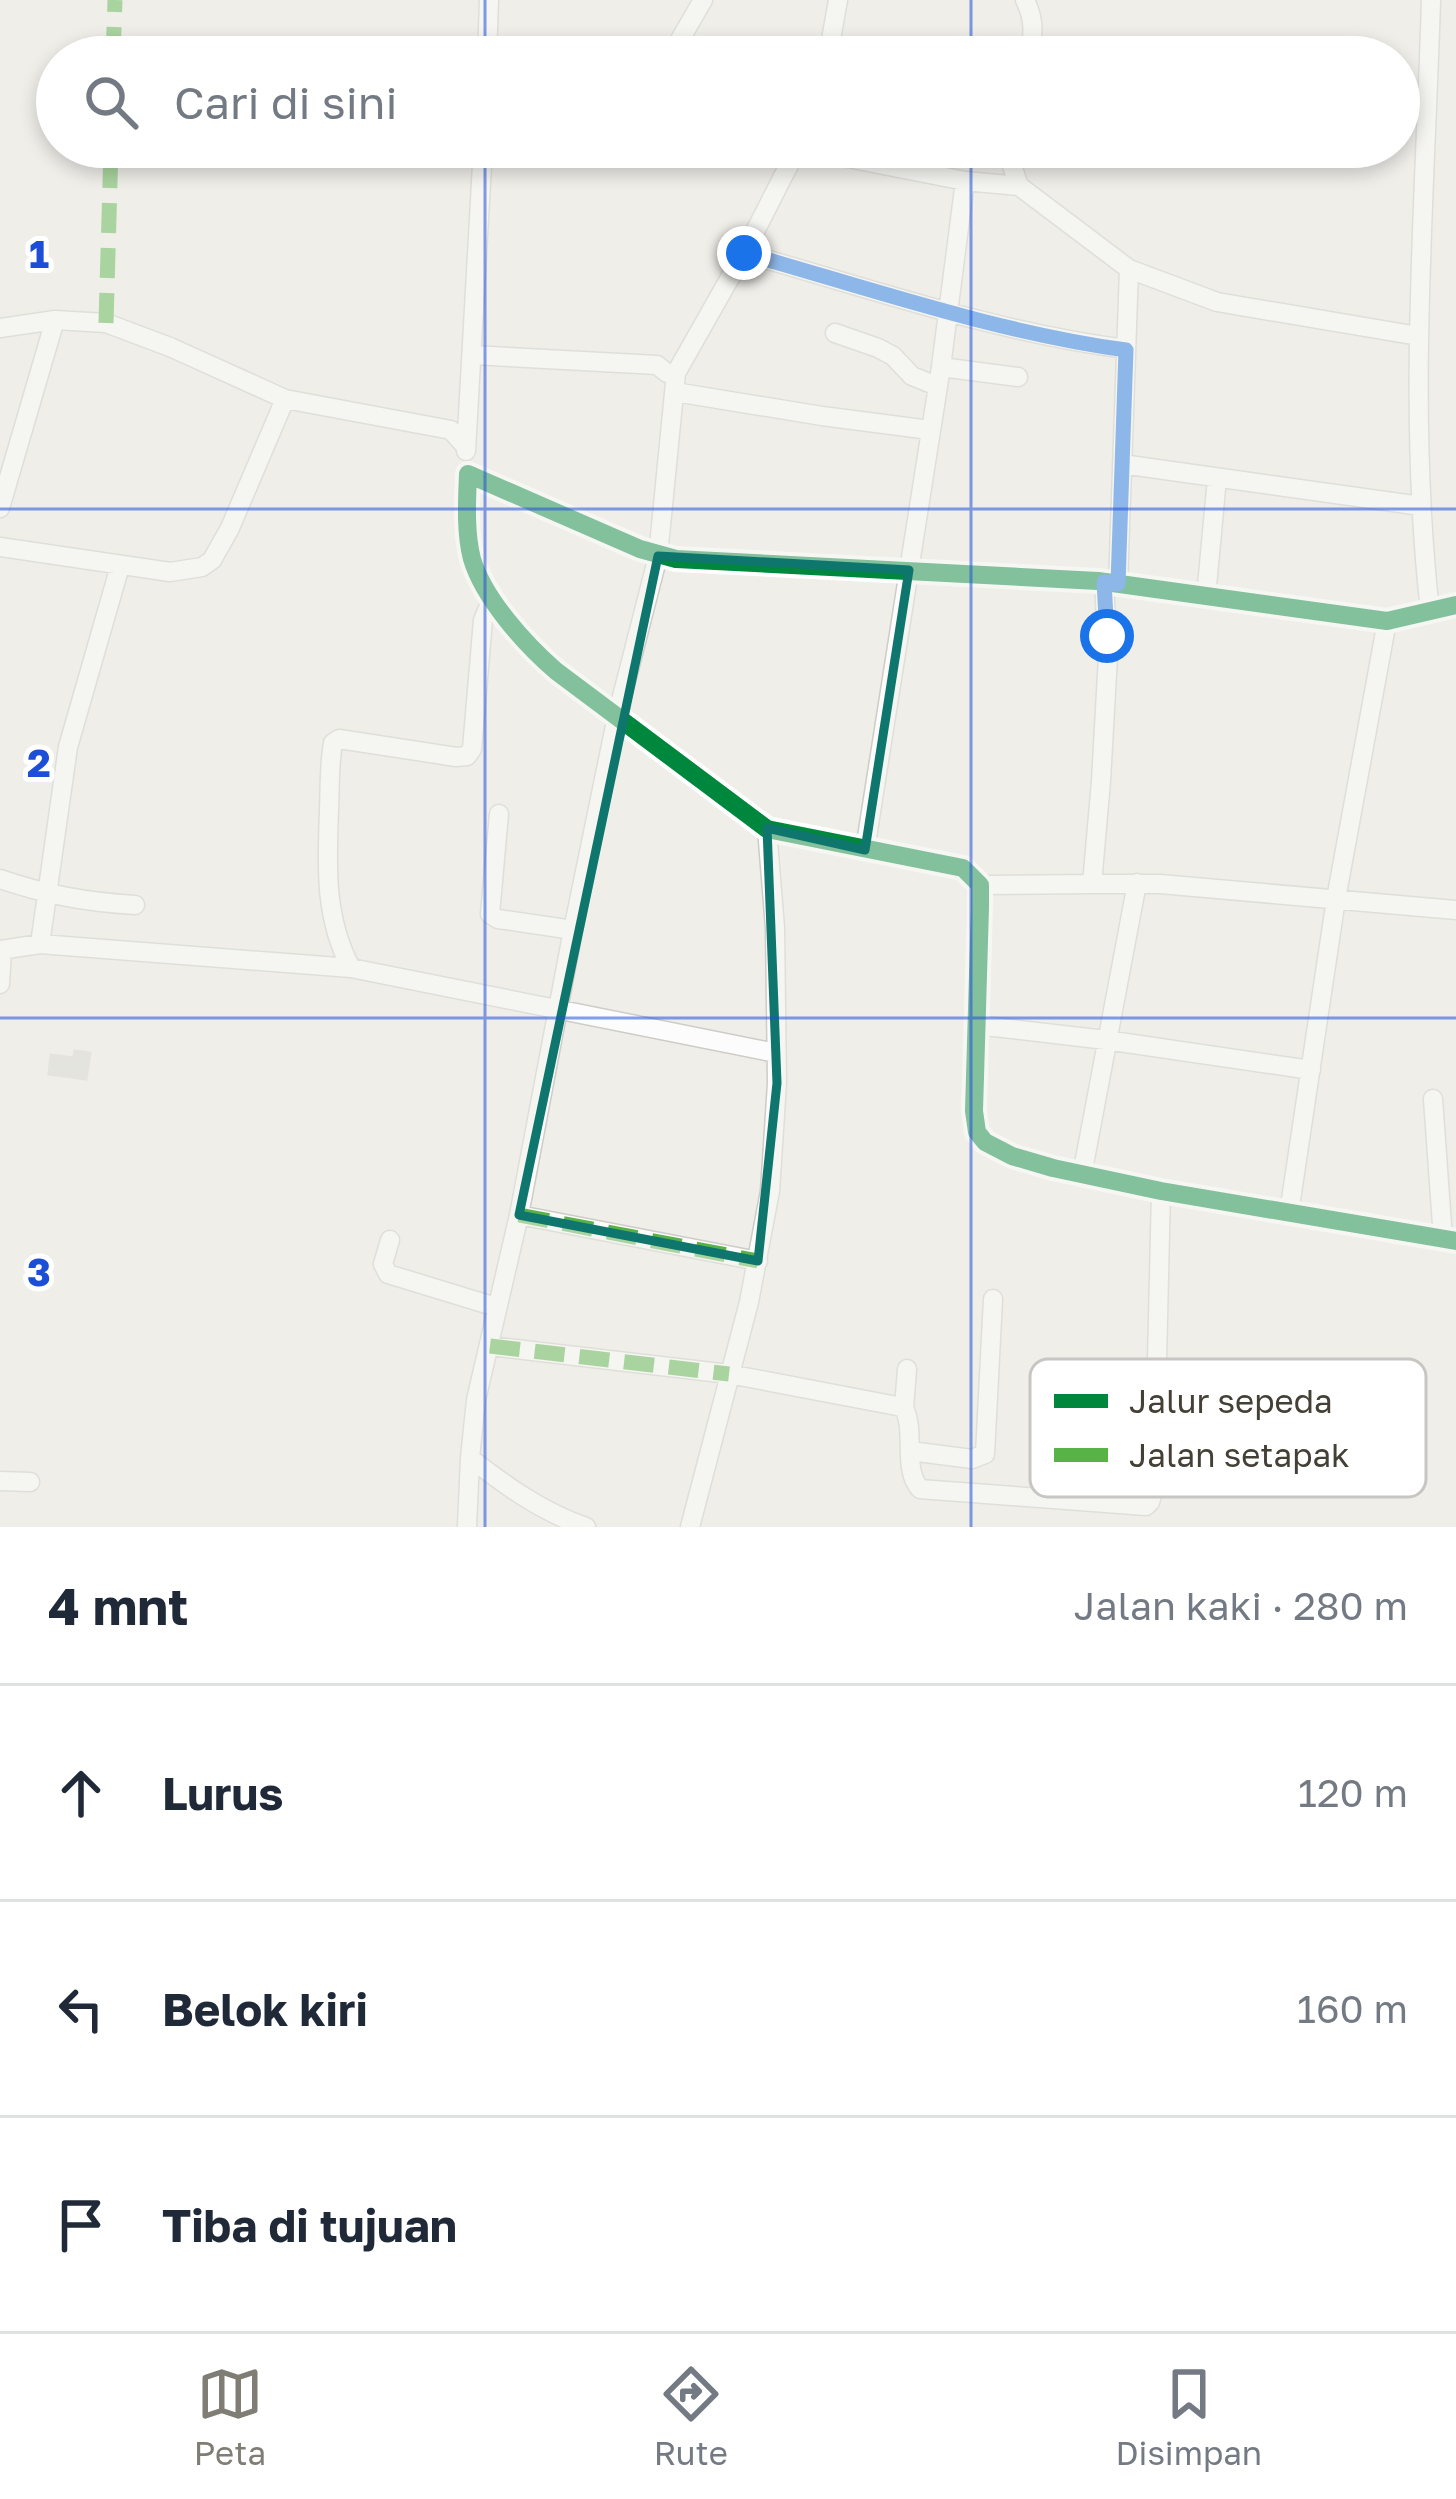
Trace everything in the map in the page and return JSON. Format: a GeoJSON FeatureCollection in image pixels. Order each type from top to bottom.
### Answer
{"type":"FeatureCollection","features":[{"type":"Feature","properties":{"kind":"street"},"geometry":{"type":"LineString","coordinates":[[488,36],[489,0]]}},
{"type":"Feature","properties":{"kind":"street"},"geometry":{"type":"LineString","coordinates":[[682,36],[703,0]]}},
{"type":"Feature","properties":{"kind":"street"},"geometry":{"type":"LineString","coordinates":[[832,36],[838,0]]}},
{"type":"Feature","properties":{"kind":"street"},"geometry":{"type":"LineString","coordinates":[[1025,0],[1034,36]]}},
{"type":"Feature","properties":{"kind":"street"},"geometry":{"type":"LineString","coordinates":[[1430,610],[1421,506],[1418,336],[1431,0]]}},
{"type":"Feature","properties":{"kind":"street"},"geometry":{"type":"LineString","coordinates":[[482,168],[466,446],[472,557],[493,598],[539,657],[691,774],[767,829],[963,868],[980,885],[1138,883],[1456,910]]}},
{"type":"Feature","properties":{"kind":"street"},"geometry":{"type":"LineString","coordinates":[[466,1527],[476,1400],[519,1215],[617,716],[658,556],[675,382],[792,168]]}},
{"type":"Feature","properties":{"kind":"street"},"geometry":{"type":"LineString","coordinates":[[907,168],[965,181],[1019,186],[1129,269],[1217,302],[1418,336]]}},
{"type":"Feature","properties":{"kind":"street"},"geometry":{"type":"LineString","coordinates":[[1013,168],[1019,186]]}},
{"type":"Feature","properties":{"kind":"street"},"geometry":{"type":"LineString","coordinates":[[865,850],[965,181]]}},
{"type":"Feature","properties":{"kind":"street"},"geometry":{"type":"LineString","coordinates":[[744,253],[1082,344],[1126,350]]}},
{"type":"Feature","properties":{"kind":"street"},"geometry":{"type":"LineString","coordinates":[[1092,884],[1122,464],[1129,269]]}},
{"type":"Feature","properties":{"kind":"street"},"geometry":{"type":"LineString","coordinates":[[0,328],[55,320],[106,323],[285,400],[451,430],[469,418]]}},
{"type":"Feature","properties":{"kind":"street"},"geometry":{"type":"LineString","coordinates":[[0,508],[55,320]]}},
{"type":"Feature","properties":{"kind":"street"},"geometry":{"type":"LineString","coordinates":[[835,333],[878,347],[912,376],[1018,377]]}},
{"type":"Feature","properties":{"kind":"street"},"geometry":{"type":"LineString","coordinates":[[473,356],[657,365],[675,382],[822,416],[931,430]]}},
{"type":"Feature","properties":{"kind":"street"},"geometry":{"type":"LineString","coordinates":[[0,547],[187,572],[212,560],[285,400]]}},
{"type":"Feature","properties":{"kind":"street"},"geometry":{"type":"LineString","coordinates":[[451,430],[466,446]]}},
{"type":"Feature","properties":{"kind":"street"},"geometry":{"type":"LineString","coordinates":[[1122,464],[1421,506]]}},
{"type":"Feature","properties":{"kind":"street"},"geometry":{"type":"LineString","coordinates":[[468,474],[658,556],[1111,583],[1387,621],[1456,605]]}},
{"type":"Feature","properties":{"kind":"street"},"geometry":{"type":"LineString","coordinates":[[1206,597],[1216,489]]}},
{"type":"Feature","properties":{"kind":"street"},"geometry":{"type":"LineString","coordinates":[[40,944],[68,747],[120,566]]}},
{"type":"Feature","properties":{"kind":"street"},"geometry":{"type":"LineString","coordinates":[[351,968],[335,932],[328,899],[333,743],[339,739],[466,756],[472,749],[483,620],[493,598]]}},
{"type":"Feature","properties":{"kind":"street"},"geometry":{"type":"LineString","coordinates":[[1289,1213],[1336,899],[1387,621]]}},
{"type":"Feature","properties":{"kind":"street"},"geometry":{"type":"LineString","coordinates":[[500,814],[490,914],[498,920],[573,930]]}},
{"type":"Feature","properties":{"kind":"street"},"geometry":{"type":"LineString","coordinates":[[690,1527],[758,1261],[770,1191],[775,928],[767,829]]}},
{"type":"Feature","properties":{"kind":"street"},"geometry":{"type":"LineString","coordinates":[[0,879],[48,895],[135,905]]}},
{"type":"Feature","properties":{"kind":"street"},"geometry":{"type":"LineString","coordinates":[[1082,1174],[1138,883]]}},
{"type":"Feature","properties":{"kind":"street"},"geometry":{"type":"LineString","coordinates":[[980,885],[974,1111],[980,1136],[1012,1156],[1160,1191],[1450,1240],[1433,1099]]}},
{"type":"Feature","properties":{"kind":"street"},"geometry":{"type":"LineString","coordinates":[[0,984],[1,950],[40,944],[351,968],[776,1053]]}},
{"type":"Feature","properties":{"kind":"street"},"geometry":{"type":"LineString","coordinates":[[977,1025],[1310,1070]]}},
{"type":"Feature","properties":{"kind":"street"},"geometry":{"type":"LineString","coordinates":[[1157,1359],[1160,1191]]}},
{"type":"Feature","properties":{"kind":"street"},"geometry":{"type":"LineString","coordinates":[[519,1215],[758,1261]]}},
{"type":"Feature","properties":{"kind":"street"},"geometry":{"type":"LineString","coordinates":[[390,1240],[382,1264],[388,1274],[496,1307]]}},
{"type":"Feature","properties":{"kind":"street"},"geometry":{"type":"LineString","coordinates":[[910,1451],[972,1459],[985,1454],[993,1299]]}},
{"type":"Feature","properties":{"kind":"street"},"geometry":{"type":"LineString","coordinates":[[490,1346],[729,1374],[904,1408]]}},
{"type":"Feature","properties":{"kind":"street"},"geometry":{"type":"LineString","coordinates":[[907,1369],[904,1408],[914,1484],[927,1491],[1138,1507],[1152,1497]]}},
{"type":"Feature","properties":{"kind":"street"},"geometry":{"type":"LineString","coordinates":[[470,1458],[561,1519],[586,1527]]}},
{"type":"Feature","properties":{"kind":"street"},"geometry":{"type":"LineString","coordinates":[[0,1481],[30,1482]]}},
{"type":"Feature","properties":{"kind":"highlighted area"},"geometry":{"type":"Polygon","coordinates":[[[658,556],[909,570],[865,850],[767,828],[777,1083],[758,1261],[519,1215],[658,556]]]}},
{"type":"Feature","properties":{"kind":"building"},"geometry":{"type":"Polygon","coordinates":[[[75,1051],[90,1053],[86,1079],[49,1074],[51,1055],[74,1058],[75,1051]]]}},
{"type":"Feature","properties":{"kind":"marked path"},"geometry":{"type":"LineString","coordinates":[[114,36],[115,0]]}},
{"type":"Feature","properties":{"kind":"marked path"},"geometry":{"type":"LineString","coordinates":[[106,323],[110,168]]}},
{"type":"Feature","properties":{"kind":"marked path"},"geometry":{"type":"LineString","coordinates":[[519,1215],[758,1261]]}},
{"type":"Feature","properties":{"kind":"marked path"},"geometry":{"type":"LineString","coordinates":[[490,1346],[729,1374]]}},
{"type":"Feature","properties":{"kind":"cycle path"},"geometry":{"type":"LineString","coordinates":[[1456,605],[1387,621],[1098,581],[676,559],[640,549],[468,474],[468,538],[478,574],[507,620],[556,671],[767,829],[963,868],[980,885],[974,1111],[977,1132],[985,1142],[1053,1168],[1161,1191],[1456,1241]]}},
{"type":"Feature","properties":{"kind":"route"},"geometry":{"type":"LineString","coordinates":[[744,253],[1082,344],[1126,350],[1118,584],[1104,582],[1107,636]]}}]}
